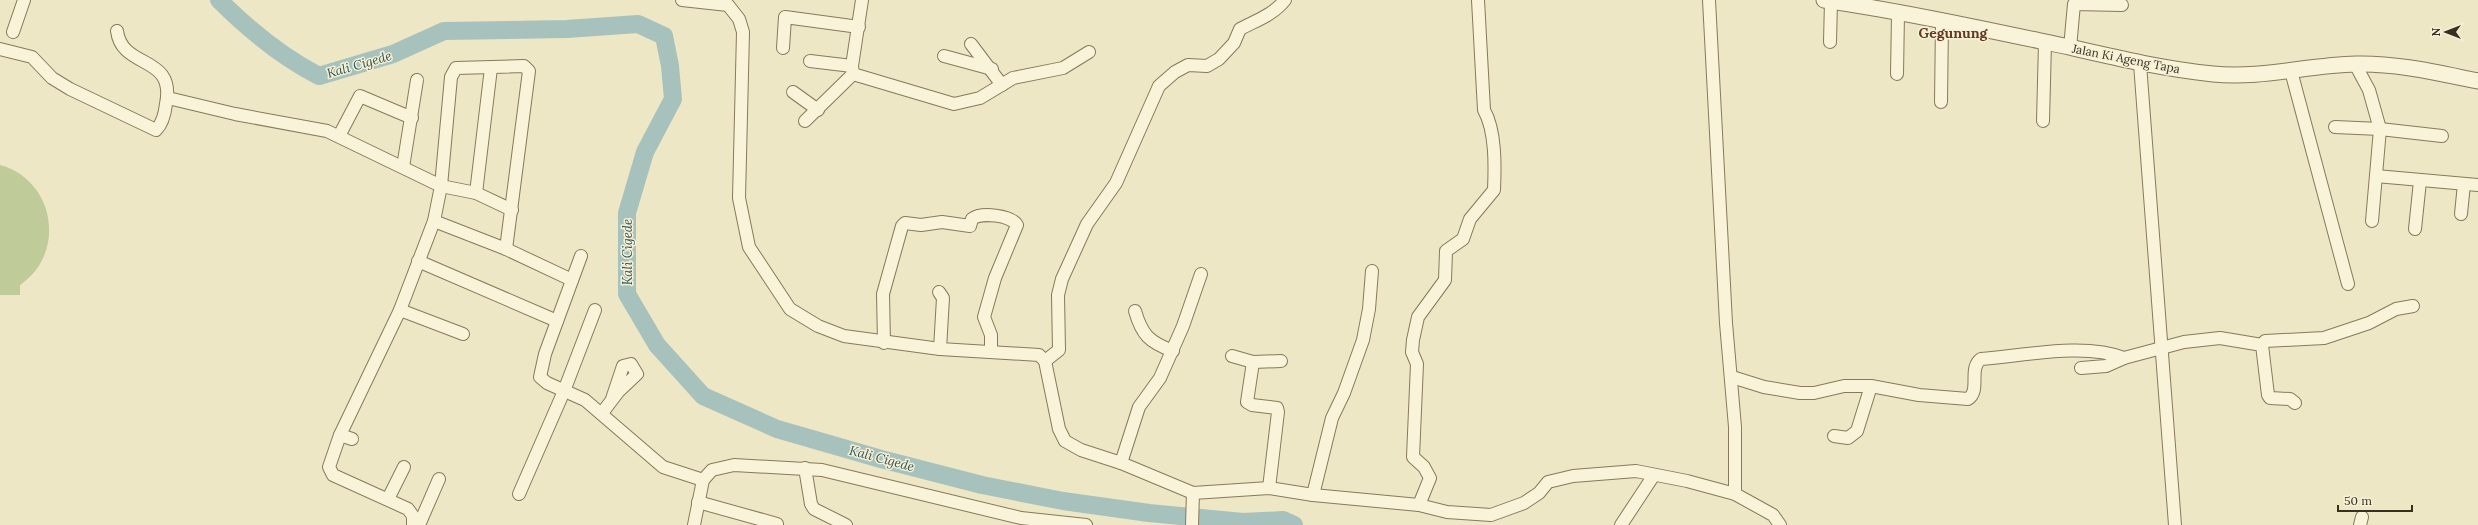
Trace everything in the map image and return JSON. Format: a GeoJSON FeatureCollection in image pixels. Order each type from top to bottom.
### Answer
{"type":"FeatureCollection","features":[{"type":"Feature","properties":{"kind":"street"},"geometry":{"type":"LineString","coordinates":[[13,32],[24,0]]}},
{"type":"Feature","properties":{"kind":"street"},"geometry":{"type":"LineString","coordinates":[[682,0],[728,5],[739,19],[743,32],[739,198],[749,246],[790,309],[818,326],[844,336],[884,343],[940,349],[1039,355],[1045,361],[1059,428],[1065,441],[1081,450],[1121,463],[1193,496],[1269,488],[1313,495],[1419,505],[1447,512],[1491,515],[1524,503],[1539,493],[1548,482],[1554,480],[1607,472],[1636,471],[1687,481],[1735,494],[1773,515],[1780,525]]}},
{"type":"Feature","properties":{"kind":"street"},"geometry":{"type":"LineString","coordinates":[[805,121],[818,110],[853,70],[862,0]]}},
{"type":"Feature","properties":{"kind":"street"},"geometry":{"type":"LineString","coordinates":[[1045,361],[1059,350],[1058,295],[1070,259],[1088,224],[1116,183],[1160,86],[1175,72],[1188,65],[1207,66],[1219,59],[1234,43],[1240,29],[1264,18],[1278,8],[1285,0]]}},
{"type":"Feature","properties":{"kind":"street"},"geometry":{"type":"LineString","coordinates":[[1419,505],[1430,478],[1427,471],[1413,457],[1417,364],[1412,349],[1415,326],[1422,309],[1445,280],[1446,251],[1464,239],[1470,219],[1494,190],[1489,121],[1484,110],[1478,0]]}},
{"type":"Feature","properties":{"kind":"street"},"geometry":{"type":"LineString","coordinates":[[1709,0],[1726,323],[1732,377],[1735,427],[1735,494]]}},
{"type":"Feature","properties":{"kind":"street"},"geometry":{"type":"LineString","coordinates":[[1828,1],[1830,42]]}},
{"type":"Feature","properties":{"kind":"street","name":"Jalan Ki Ageng Tapa"},"geometry":{"type":"LineString","coordinates":[[1828,1],[2045,42],[2140,64],[2232,75],[2291,71],[2355,64],[2394,66],[2478,81]]}},
{"type":"Feature","properties":{"kind":"street"},"geometry":{"type":"LineString","coordinates":[[2070,48],[2074,4],[2122,5]]}},
{"type":"Feature","properties":{"kind":"street"},"geometry":{"type":"LineString","coordinates":[[1897,74],[1898,14]]}},
{"type":"Feature","properties":{"kind":"street"},"geometry":{"type":"LineString","coordinates":[[782,48],[785,17],[859,27]]}},
{"type":"Feature","properties":{"kind":"street"},"geometry":{"type":"LineString","coordinates":[[1941,102],[1942,22]]}},
{"type":"Feature","properties":{"kind":"street"},"geometry":{"type":"LineString","coordinates":[[0,49],[32,57],[52,78],[154,130],[158,129],[165,112],[168,98],[165,78],[158,70],[123,49],[117,31]]}},
{"type":"Feature","properties":{"kind":"street"},"geometry":{"type":"LineString","coordinates":[[2043,121],[2045,42]]}},
{"type":"Feature","properties":{"kind":"street"},"geometry":{"type":"LineString","coordinates":[[972,44],[992,69],[1002,85]]}},
{"type":"Feature","properties":{"kind":"street"},"geometry":{"type":"LineString","coordinates":[[810,61],[853,70],[949,103],[980,98],[1002,85],[1023,76],[1062,68],[1089,52]]}},
{"type":"Feature","properties":{"kind":"street"},"geometry":{"type":"LineString","coordinates":[[944,56],[992,69]]}},
{"type":"Feature","properties":{"kind":"street"},"geometry":{"type":"LineString","coordinates":[[2140,64],[2164,347],[2175,525]]}},
{"type":"Feature","properties":{"kind":"street"},"geometry":{"type":"LineString","coordinates":[[2355,64],[2368,90],[2380,129],[2372,221]]}},
{"type":"Feature","properties":{"kind":"street"},"geometry":{"type":"LineString","coordinates":[[413,525],[413,516],[408,509],[330,472],[330,462],[340,435],[400,310],[434,221],[441,186],[451,78],[453,70],[459,68],[524,66],[530,71],[506,249]]}},
{"type":"Feature","properties":{"kind":"street"},"geometry":{"type":"LineString","coordinates":[[476,193],[491,68]]}},
{"type":"Feature","properties":{"kind":"street"},"geometry":{"type":"LineString","coordinates":[[2291,71],[2348,284]]}},
{"type":"Feature","properties":{"kind":"street"},"geometry":{"type":"LineString","coordinates":[[403,167],[417,80]]}},
{"type":"Feature","properties":{"kind":"street"},"geometry":{"type":"LineString","coordinates":[[793,92],[818,110]]}},
{"type":"Feature","properties":{"kind":"street"},"geometry":{"type":"LineString","coordinates":[[339,136],[360,96],[412,118]]}},
{"type":"Feature","properties":{"kind":"street"},"geometry":{"type":"LineString","coordinates":[[168,98],[235,114],[326,131],[441,186],[476,193],[512,210]]}},
{"type":"Feature","properties":{"kind":"street"},"geometry":{"type":"LineString","coordinates":[[2335,127],[2380,129],[2442,136]]}},
{"type":"Feature","properties":{"kind":"street"},"geometry":{"type":"LineString","coordinates":[[2376,176],[2478,185]]}},
{"type":"Feature","properties":{"kind":"street"},"geometry":{"type":"LineString","coordinates":[[2415,229],[2420,181]]}},
{"type":"Feature","properties":{"kind":"street"},"geometry":{"type":"LineString","coordinates":[[2461,214],[2464,184]]}},
{"type":"Feature","properties":{"kind":"street"},"geometry":{"type":"LineString","coordinates":[[884,343],[883,294],[902,226],[905,222],[921,224],[942,222],[970,226],[972,219],[976,216],[988,214],[1006,219],[1016,225],[995,278],[984,317],[991,335],[990,351]]}},
{"type":"Feature","properties":{"kind":"street"},"geometry":{"type":"LineString","coordinates":[[434,221],[506,249],[572,280]]}},
{"type":"Feature","properties":{"kind":"street"},"geometry":{"type":"LineString","coordinates":[[581,256],[540,373],[543,380],[585,400],[602,413],[663,467],[703,480]]}},
{"type":"Feature","properties":{"kind":"street"},"geometry":{"type":"LineString","coordinates":[[418,261],[557,321]]}},
{"type":"Feature","properties":{"kind":"street"},"geometry":{"type":"LineString","coordinates":[[1313,495],[1332,418],[1344,393],[1363,340],[1369,309],[1372,271]]}},
{"type":"Feature","properties":{"kind":"street"},"geometry":{"type":"LineString","coordinates":[[1121,463],[1139,407],[1160,378],[1173,351],[1201,274]]}},
{"type":"Feature","properties":{"kind":"street"},"geometry":{"type":"LineString","coordinates":[[939,292],[943,298],[940,349]]}},
{"type":"Feature","properties":{"kind":"street"},"geometry":{"type":"LineString","coordinates":[[2262,345],[2265,341],[2324,338],[2369,323],[2396,309],[2413,306]]}},
{"type":"Feature","properties":{"kind":"street"},"geometry":{"type":"LineString","coordinates":[[400,310],[463,334]]}},
{"type":"Feature","properties":{"kind":"street"},"geometry":{"type":"LineString","coordinates":[[519,494],[564,391],[595,310]]}},
{"type":"Feature","properties":{"kind":"street"},"geometry":{"type":"LineString","coordinates":[[1135,311],[1141,331],[1156,345],[1173,351]]}},
{"type":"Feature","properties":{"kind":"street"},"geometry":{"type":"LineString","coordinates":[[2082,368],[2106,366],[2124,358],[2184,342],[2220,338],[2262,345]]}},
{"type":"Feature","properties":{"kind":"street"},"geometry":{"type":"LineString","coordinates":[[2262,345],[2268,395],[2270,398],[2290,400],[2295,403]]}},
{"type":"Feature","properties":{"kind":"street"},"geometry":{"type":"LineString","coordinates":[[1732,377],[1764,387],[1800,393],[1814,393],[1844,386],[1871,386],[1919,395],[1968,399],[1972,394],[1976,363],[1981,359],[2029,353],[2099,351],[2124,358]]}},
{"type":"Feature","properties":{"kind":"street"},"geometry":{"type":"LineString","coordinates":[[1232,356],[1253,362],[1281,361]]}},
{"type":"Feature","properties":{"kind":"street"},"geometry":{"type":"LineString","coordinates":[[1253,362],[1247,402],[1252,405],[1277,408],[1278,412],[1269,488]]}},
{"type":"Feature","properties":{"kind":"street"},"geometry":{"type":"LineString","coordinates":[[1834,436],[1848,438],[1857,431],[1871,386]]}},
{"type":"Feature","properties":{"kind":"street"},"geometry":{"type":"LineString","coordinates":[[602,413],[612,399]]}},
{"type":"Feature","properties":{"kind":"street"},"geometry":{"type":"LineString","coordinates":[[340,435],[352,439]]}},
{"type":"Feature","properties":{"kind":"street"},"geometry":{"type":"LineString","coordinates":[[694,525],[703,480],[712,470],[734,466],[805,468],[822,470],[1021,518],[1086,525]]}},
{"type":"Feature","properties":{"kind":"street"},"geometry":{"type":"LineString","coordinates":[[388,499],[404,467]]}},
{"type":"Feature","properties":{"kind":"street"},"geometry":{"type":"LineString","coordinates":[[805,468],[811,504],[814,509],[846,525]]}},
{"type":"Feature","properties":{"kind":"street"},"geometry":{"type":"LineString","coordinates":[[1621,525],[1654,474]]}},
{"type":"Feature","properties":{"kind":"street"},"geometry":{"type":"LineString","coordinates":[[419,525],[439,479]]}},
{"type":"Feature","properties":{"kind":"street"},"geometry":{"type":"LineString","coordinates":[[1192,525],[1193,496]]}},
{"type":"Feature","properties":{"kind":"street"},"geometry":{"type":"LineString","coordinates":[[698,502],[777,524]]}},
{"type":"Feature","properties":{"kind":"green space"},"geometry":{"type":"Polygon","coordinates":[[[0,165],[19,173],[33,186],[43,201],[48,219],[49,237],[44,255],[35,271],[20,285],[20,295],[0,295],[0,165]]]}},
{"type":"Feature","properties":{"kind":"waterway","name":"Kali Cigede"},"geometry":{"type":"LineString","coordinates":[[219,0],[266,42],[319,76],[393,54],[444,31],[567,29],[638,24],[664,36],[670,66],[673,99],[645,152],[627,213],[627,294],[657,345],[703,396],[777,429],[881,459],[982,485],[1063,501],[1149,513],[1243,522],[1283,520],[1294,525]]}},
{"type":"Feature","properties":{"kind":"district","name":"Gegunung"},"geometry":{"type":"Point","coordinates":[1953,33]}}]}
